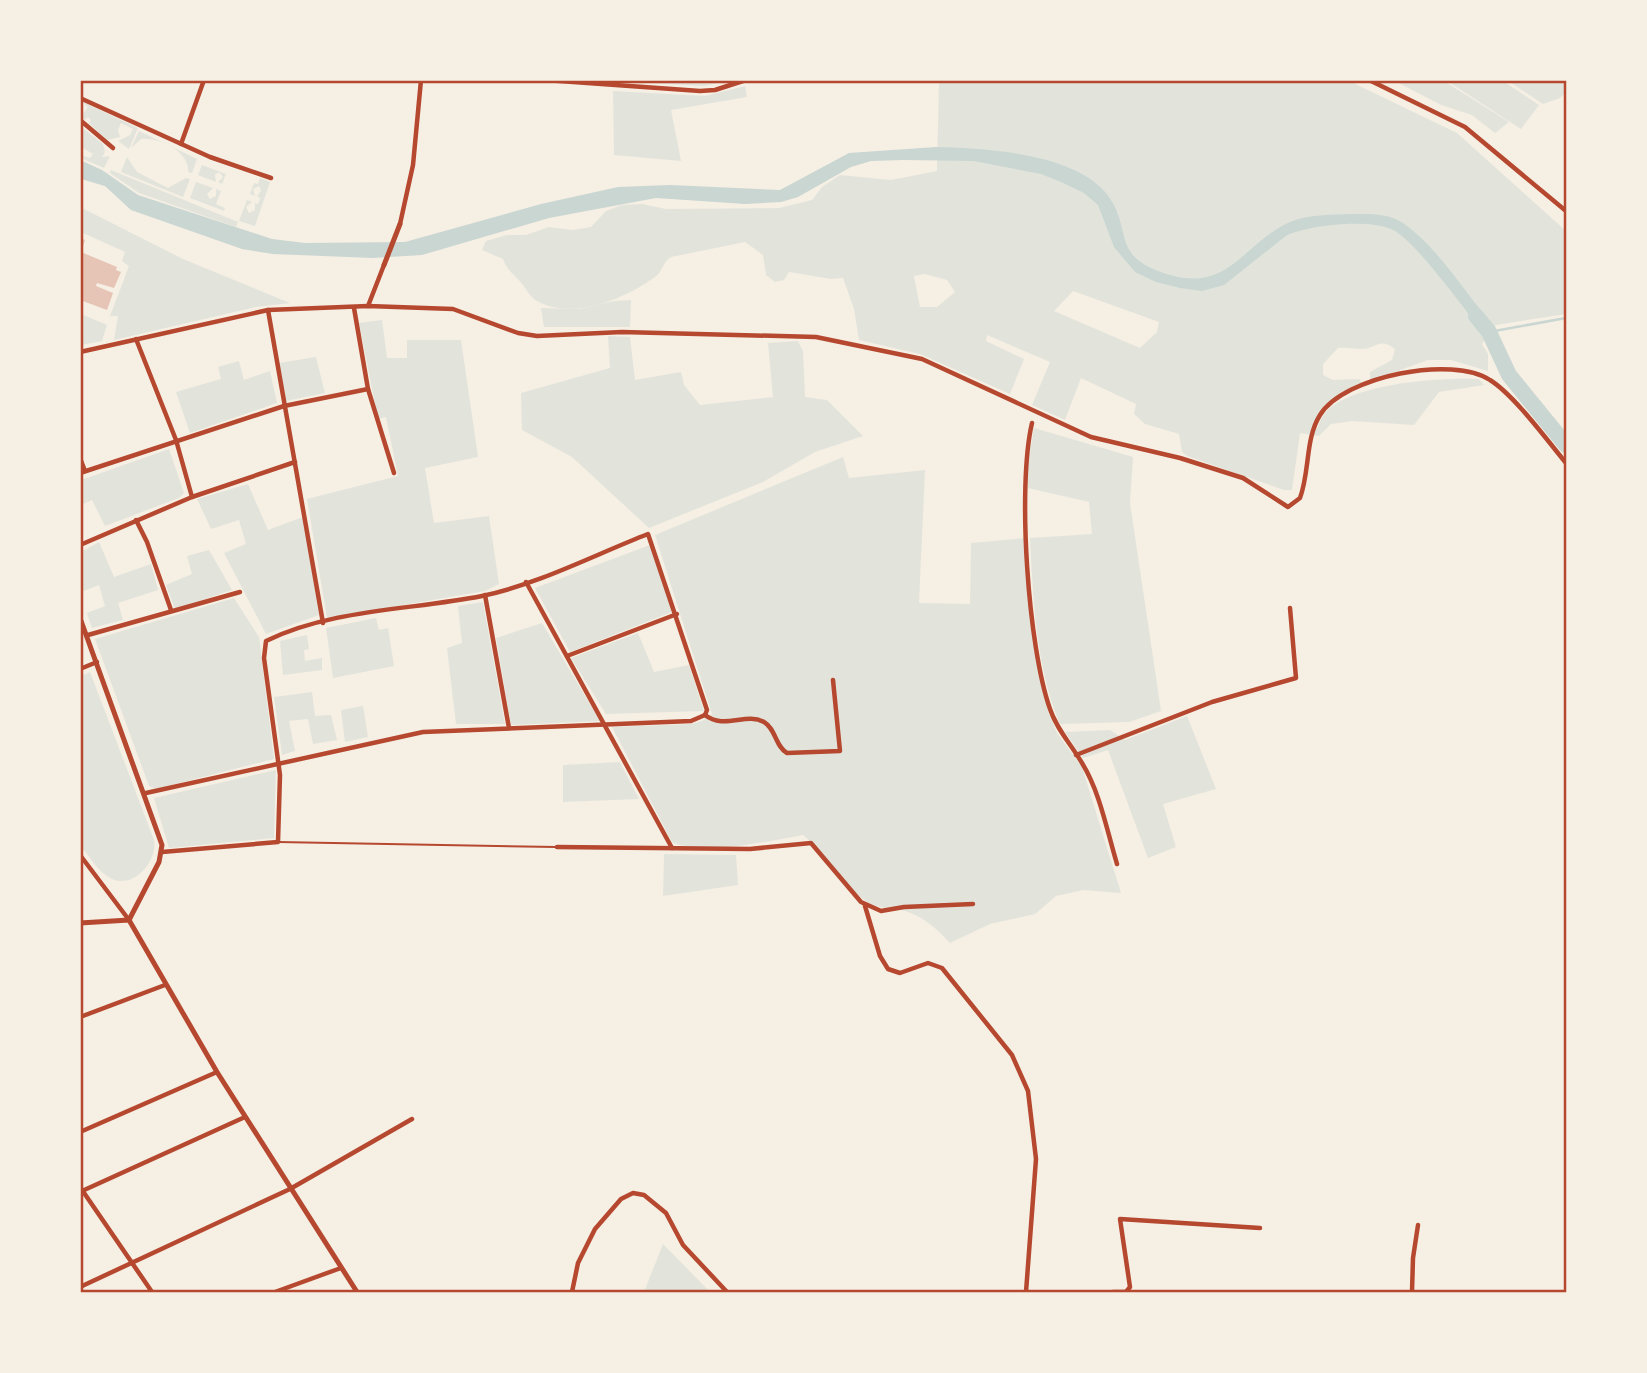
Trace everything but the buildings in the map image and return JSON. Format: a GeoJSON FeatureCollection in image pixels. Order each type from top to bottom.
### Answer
{"type":"FeatureCollection","features":[{"type":"Feature","properties":{"kind":"main road"},"geometry":{"type":"LineString","coordinates":[[384,265],[400,224]]}},
{"type":"Feature","properties":{"kind":"main road"},"geometry":{"type":"LineString","coordinates":[[80,618],[161,839],[162,852],[129,920]]}},
{"type":"Feature","properties":{"kind":"main road"},"geometry":{"type":"LineString","coordinates":[[80,923],[129,920]]}},
{"type":"Feature","properties":{"kind":"main road"},"geometry":{"type":"LineString","coordinates":[[129,920],[217,1072],[357,1293]]}},
{"type":"Feature","properties":{"kind":"street"},"geometry":{"type":"LineString","coordinates":[[181,144],[204,80]]}},
{"type":"Feature","properties":{"kind":"street"},"geometry":{"type":"LineString","coordinates":[[400,224],[413,165],[421,80]]}},
{"type":"Feature","properties":{"kind":"street"},"geometry":{"type":"LineString","coordinates":[[545,80],[700,91],[715,90],[746,80]]}},
{"type":"Feature","properties":{"kind":"street"},"geometry":{"type":"LineString","coordinates":[[1369,80],[1465,127],[1566,211]]}},
{"type":"Feature","properties":{"kind":"street"},"geometry":{"type":"LineString","coordinates":[[80,98],[181,144],[271,178]]}},
{"type":"Feature","properties":{"kind":"street"},"geometry":{"type":"LineString","coordinates":[[80,120],[113,148]]}},
{"type":"Feature","properties":{"kind":"street"},"geometry":{"type":"LineString","coordinates":[[368,306],[384,265]]}},
{"type":"Feature","properties":{"kind":"street"},"geometry":{"type":"LineString","coordinates":[[80,352],[268,310],[368,306],[453,309],[518,333],[537,336],[622,332],[806,337],[848,342],[922,359],[1091,437],[1180,458],[1243,478],[1284,505],[1292,506],[1303,489],[1312,433],[1327,406],[1358,388],[1388,377],[1436,370],[1473,372],[1493,382],[1566,463]]}},
{"type":"Feature","properties":{"kind":"street"},"geometry":{"type":"LineString","coordinates":[[354,308],[368,389],[394,473]]}},
{"type":"Feature","properties":{"kind":"street"},"geometry":{"type":"LineString","coordinates":[[268,310],[323,623]]}},
{"type":"Feature","properties":{"kind":"street"},"geometry":{"type":"LineString","coordinates":[[136,339],[176,440],[192,497]]}},
{"type":"Feature","properties":{"kind":"street"},"geometry":{"type":"LineString","coordinates":[[80,458],[83,472],[284,406],[368,389]]}},
{"type":"Feature","properties":{"kind":"street"},"geometry":{"type":"LineString","coordinates":[[1032,423],[1026,480],[1035,626],[1049,707],[1066,743],[1088,776],[1117,864]]}},
{"type":"Feature","properties":{"kind":"street"},"geometry":{"type":"LineString","coordinates":[[80,545],[192,497],[295,462]]}},
{"type":"Feature","properties":{"kind":"street"},"geometry":{"type":"LineString","coordinates":[[135,520],[147,542],[171,610]]}},
{"type":"Feature","properties":{"kind":"street"},"geometry":{"type":"LineString","coordinates":[[146,793],[279,763],[423,732],[691,721],[705,715],[707,710],[677,614],[648,534],[526,582],[485,595],[323,623],[266,641],[264,658],[279,763],[281,796],[278,842],[162,852]]}},
{"type":"Feature","properties":{"kind":"street"},"geometry":{"type":"LineString","coordinates":[[526,582],[607,725],[672,848]]}},
{"type":"Feature","properties":{"kind":"street"},"geometry":{"type":"LineString","coordinates":[[88,635],[240,592]]}},
{"type":"Feature","properties":{"kind":"street"},"geometry":{"type":"LineString","coordinates":[[485,595],[509,728]]}},
{"type":"Feature","properties":{"kind":"street"},"geometry":{"type":"LineString","coordinates":[[1076,755],[1212,702],[1296,678],[1290,608]]}},
{"type":"Feature","properties":{"kind":"street"},"geometry":{"type":"LineString","coordinates":[[567,656],[677,614]]}},
{"type":"Feature","properties":{"kind":"street"},"geometry":{"type":"LineString","coordinates":[[80,669],[98,662]]}},
{"type":"Feature","properties":{"kind":"street"},"geometry":{"type":"LineString","coordinates":[[705,715],[717,723],[761,721],[771,729],[781,749],[791,754],[840,751],[833,680]]}},
{"type":"Feature","properties":{"kind":"street"},"geometry":{"type":"LineString","coordinates":[[557,847],[750,849],[811,843],[865,906],[880,956],[888,969],[897,973],[928,963],[942,968],[1012,1055],[1023,1078],[1031,1104],[1036,1159],[1026,1293]]}},
{"type":"Feature","properties":{"kind":"street"},"geometry":{"type":"LineString","coordinates":[[80,855],[129,920]]}},
{"type":"Feature","properties":{"kind":"street"},"geometry":{"type":"LineString","coordinates":[[865,906],[881,911],[904,907],[973,904]]}},
{"type":"Feature","properties":{"kind":"street"},"geometry":{"type":"LineString","coordinates":[[80,1017],[165,985]]}},
{"type":"Feature","properties":{"kind":"street"},"geometry":{"type":"LineString","coordinates":[[80,1132],[217,1072]]}},
{"type":"Feature","properties":{"kind":"street"},"geometry":{"type":"LineString","coordinates":[[152,1293],[81,1189],[245,1117]]}},
{"type":"Feature","properties":{"kind":"street"},"geometry":{"type":"LineString","coordinates":[[80,1287],[130,1261],[290,1189],[412,1119]]}},
{"type":"Feature","properties":{"kind":"street"},"geometry":{"type":"LineString","coordinates":[[572,1293],[578,1263],[595,1228],[621,1199],[633,1193],[644,1195],[666,1213],[683,1245],[727,1293]]}},
{"type":"Feature","properties":{"kind":"street"},"geometry":{"type":"LineString","coordinates":[[1113,1293],[1126,1292],[1130,1287],[1120,1219],[1260,1228]]}},
{"type":"Feature","properties":{"kind":"street"},"geometry":{"type":"LineString","coordinates":[[1412,1293],[1418,1225]]}},
{"type":"Feature","properties":{"kind":"street"},"geometry":{"type":"LineString","coordinates":[[275,1293],[341,1268]]}},
{"type":"Feature","properties":{"kind":"lane"},"geometry":{"type":"LineString","coordinates":[[278,842],[557,847]]}},
{"type":"Feature","properties":{"kind":"shaded area"},"geometry":{"type":"Polygon","coordinates":[[[618,81],[728,81],[704,86],[618,81]]]}},
{"type":"Feature","properties":{"kind":"shaded area"},"geometry":{"type":"Polygon","coordinates":[[[939,81],[1349,81],[1457,133],[1566,231],[1566,314],[1496,325],[1482,344],[1488,354],[1488,371],[1451,360],[1428,360],[1370,381],[1370,372],[1392,360],[1395,349],[1382,343],[1362,349],[1338,348],[1323,364],[1323,375],[1333,380],[1360,379],[1361,383],[1337,395],[1326,405],[1313,429],[1316,430],[1323,416],[1334,405],[1372,389],[1442,379],[1479,379],[1484,385],[1439,392],[1414,425],[1352,421],[1331,424],[1319,436],[1300,433],[1292,490],[1284,490],[1187,456],[1182,452],[1179,434],[1145,424],[1134,414],[1136,404],[1081,378],[1065,420],[1032,405],[1050,362],[987,335],[986,341],[1024,359],[1010,394],[920,354],[859,340],[854,309],[843,278],[831,279],[789,272],[784,280],[775,282],[766,275],[763,255],[745,242],[671,257],[655,277],[629,293],[598,305],[567,309],[551,307],[537,301],[509,270],[503,259],[482,250],[486,241],[507,235],[526,235],[549,227],[572,230],[591,227],[606,211],[622,205],[642,204],[666,209],[779,208],[812,200],[822,187],[840,175],[891,180],[937,171],[939,81]],[[925,274],[914,276],[920,307],[937,307],[955,292],[947,280],[925,274]],[[1073,291],[1054,311],[1140,348],[1157,332],[1159,322],[1073,291]]]}},
{"type":"Feature","properties":{"kind":"shaded area"},"geometry":{"type":"Polygon","coordinates":[[[1395,81],[1444,81],[1509,122],[1495,133],[1472,115],[1441,105],[1395,81]]]}},
{"type":"Feature","properties":{"kind":"shaded area"},"geometry":{"type":"Polygon","coordinates":[[[1447,81],[1503,81],[1539,105],[1521,129],[1447,81]]]}},
{"type":"Feature","properties":{"kind":"shaded area"},"geometry":{"type":"Polygon","coordinates":[[[1508,81],[1566,81],[1566,92],[1560,98],[1543,104],[1508,81]]]}},
{"type":"Feature","properties":{"kind":"shaded area"},"geometry":{"type":"Polygon","coordinates":[[[745,86],[747,97],[671,110],[681,161],[614,155],[613,91],[705,96],[745,86]]]}},
{"type":"Feature","properties":{"kind":"shaded area"},"geometry":{"type":"Polygon","coordinates":[[[81,101],[138,128],[129,149],[118,141],[130,135],[133,129],[121,123],[118,130],[120,137],[107,140],[89,123],[91,120],[88,117],[85,120],[81,116],[88,107],[81,101]]]}},
{"type":"Feature","properties":{"kind":"shaded area"},"geometry":{"type":"Polygon","coordinates":[[[80,126],[103,144],[105,152],[102,157],[110,156],[104,168],[81,158],[81,155],[90,158],[93,154],[81,147],[80,126]]]}},
{"type":"Feature","properties":{"kind":"shaded area"},"geometry":{"type":"Polygon","coordinates":[[[139,131],[163,143],[156,140],[141,139],[131,148],[139,131]]]}},
{"type":"Feature","properties":{"kind":"shaded area"},"geometry":{"type":"Polygon","coordinates":[[[168,145],[197,159],[192,173],[188,172],[184,158],[168,145]]]}},
{"type":"Feature","properties":{"kind":"shaded area"},"geometry":{"type":"Polygon","coordinates":[[[936,147],[1027,155],[1072,169],[1106,193],[1119,218],[1125,241],[1138,260],[1150,268],[1170,275],[1207,277],[1222,271],[1274,231],[1297,219],[1352,214],[1391,217],[1403,223],[1429,246],[1495,327],[1486,336],[1441,278],[1403,236],[1383,226],[1340,224],[1297,231],[1287,235],[1224,285],[1202,291],[1180,288],[1156,282],[1135,272],[1114,247],[1098,205],[1084,193],[1041,174],[974,161],[871,161],[851,167],[798,197],[781,202],[745,204],[656,198],[549,218],[422,255],[373,258],[273,254],[242,249],[131,210],[105,186],[81,179],[80,160],[102,170],[138,195],[272,239],[305,243],[405,242],[541,204],[618,187],[670,185],[780,190],[849,153],[936,147]]]}},
{"type":"Feature","properties":{"kind":"shaded area"},"geometry":{"type":"Polygon","coordinates":[[[127,157],[137,172],[168,188],[186,178],[190,179],[183,197],[121,172],[127,157]]]}},
{"type":"Feature","properties":{"kind":"shaded area"},"geometry":{"type":"Polygon","coordinates":[[[202,165],[226,174],[222,184],[218,182],[223,177],[219,172],[215,175],[216,182],[198,175],[202,165]]]}},
{"type":"Feature","properties":{"kind":"shaded area"},"geometry":{"type":"Polygon","coordinates":[[[111,170],[238,222],[236,227],[139,193],[110,173],[111,170]]]}},
{"type":"Feature","properties":{"kind":"shaded area"},"geometry":{"type":"Polygon","coordinates":[[[260,178],[270,182],[255,226],[239,221],[247,200],[252,202],[246,207],[249,213],[255,210],[255,203],[258,204],[260,198],[257,196],[261,191],[259,186],[253,189],[255,196],[250,194],[254,183],[258,184],[260,178]]]}},
{"type":"Feature","properties":{"kind":"shaded area"},"geometry":{"type":"Polygon","coordinates":[[[196,182],[213,188],[207,194],[210,199],[216,196],[216,189],[221,191],[216,204],[225,208],[224,211],[190,198],[196,182]]]}},
{"type":"Feature","properties":{"kind":"shaded area"},"geometry":{"type":"Polygon","coordinates":[[[80,207],[183,259],[290,303],[256,307],[114,340],[118,316],[110,316],[129,266],[122,261],[125,252],[81,232],[80,207]]]}},
{"type":"Feature","properties":{"kind":"shaded area"},"geometry":{"type":"Polygon","coordinates":[[[631,300],[630,327],[544,327],[541,308],[580,309],[631,300]]]}},
{"type":"Feature","properties":{"kind":"shaded area"},"geometry":{"type":"Polygon","coordinates":[[[81,314],[107,325],[102,341],[81,345],[81,314]]]}},
{"type":"Feature","properties":{"kind":"shaded area"},"geometry":{"type":"Polygon","coordinates":[[[382,320],[387,358],[407,358],[407,340],[461,340],[478,457],[425,468],[434,523],[489,516],[499,584],[485,591],[327,618],[307,499],[398,476],[386,417],[378,419],[359,323],[382,320]]]}},
{"type":"Feature","properties":{"kind":"shaded area"},"geometry":{"type":"Polygon","coordinates":[[[608,336],[630,337],[635,380],[681,372],[684,385],[700,405],[773,397],[768,343],[798,341],[803,351],[805,397],[827,400],[863,436],[815,452],[763,482],[649,528],[572,457],[522,430],[521,393],[610,368],[608,336]]]}},
{"type":"Feature","properties":{"kind":"shaded area"},"geometry":{"type":"Polygon","coordinates":[[[316,357],[325,393],[286,401],[279,363],[316,357]]]}},
{"type":"Feature","properties":{"kind":"shaded area"},"geometry":{"type":"Polygon","coordinates":[[[239,361],[244,380],[270,371],[277,403],[190,433],[176,392],[221,379],[218,367],[239,361]]]}},
{"type":"Feature","properties":{"kind":"shaded area"},"geometry":{"type":"Polygon","coordinates":[[[1034,428],[1133,457],[1130,503],[1161,711],[1129,722],[1060,724],[1041,657],[1034,609],[1030,538],[1092,534],[1089,502],[1028,488],[1028,463],[1034,428]]]}},
{"type":"Feature","properties":{"kind":"shaded area"},"geometry":{"type":"Polygon","coordinates":[[[169,449],[184,493],[179,498],[105,526],[92,500],[81,505],[81,480],[169,449]]]}},
{"type":"Feature","properties":{"kind":"shaded area"},"geometry":{"type":"Polygon","coordinates":[[[843,457],[849,478],[925,470],[919,603],[970,604],[971,543],[1025,538],[1039,672],[1048,711],[1057,733],[1082,767],[1121,893],[1083,890],[1056,896],[1035,914],[990,924],[950,943],[923,919],[902,910],[866,901],[803,835],[718,848],[700,848],[672,842],[612,727],[691,724],[712,714],[655,535],[843,457]]]}},
{"type":"Feature","properties":{"kind":"shaded area"},"geometry":{"type":"Polygon","coordinates":[[[248,484],[268,530],[303,517],[319,615],[266,634],[224,553],[246,544],[239,520],[211,529],[197,499],[248,484]]]}},
{"type":"Feature","properties":{"kind":"shaded area"},"geometry":{"type":"Polygon","coordinates":[[[99,542],[114,577],[151,564],[158,590],[118,603],[123,620],[92,628],[87,613],[105,606],[99,585],[81,592],[81,552],[99,542]]]}},
{"type":"Feature","properties":{"kind":"shaded area"},"geometry":{"type":"Polygon","coordinates":[[[650,545],[672,612],[570,652],[535,588],[650,545]]]}},
{"type":"Feature","properties":{"kind":"shaded area"},"geometry":{"type":"Polygon","coordinates":[[[209,550],[232,590],[175,609],[166,585],[192,574],[187,556],[209,550]]]}},
{"type":"Feature","properties":{"kind":"shaded area"},"geometry":{"type":"Polygon","coordinates":[[[234,598],[259,637],[274,759],[156,789],[149,786],[95,639],[234,598]]]}},
{"type":"Feature","properties":{"kind":"shaded area"},"geometry":{"type":"Polygon","coordinates":[[[483,602],[505,724],[456,724],[447,648],[462,643],[458,606],[483,602]]]}},
{"type":"Feature","properties":{"kind":"shaded area"},"geometry":{"type":"Polygon","coordinates":[[[376,618],[379,630],[388,628],[394,666],[333,678],[326,628],[376,618]]]}},
{"type":"Feature","properties":{"kind":"shaded area"},"geometry":{"type":"Polygon","coordinates":[[[542,623],[600,721],[511,725],[496,638],[542,623]]]}},
{"type":"Feature","properties":{"kind":"shaded area"},"geometry":{"type":"Polygon","coordinates":[[[638,633],[654,672],[689,665],[704,711],[606,714],[571,658],[638,633]]]}},
{"type":"Feature","properties":{"kind":"shaded area"},"geometry":{"type":"Polygon","coordinates":[[[307,635],[309,649],[304,650],[305,661],[322,658],[322,670],[283,675],[280,641],[307,635]]]}},
{"type":"Feature","properties":{"kind":"shaded area"},"geometry":{"type":"Polygon","coordinates":[[[90,672],[154,840],[148,864],[136,877],[128,880],[120,881],[107,876],[81,846],[81,676],[90,672]]]}},
{"type":"Feature","properties":{"kind":"shaded area"},"geometry":{"type":"Polygon","coordinates":[[[312,692],[315,716],[331,715],[337,740],[313,744],[308,719],[289,721],[295,751],[282,755],[274,697],[312,692]]]}},
{"type":"Feature","properties":{"kind":"shaded area"},"geometry":{"type":"Polygon","coordinates":[[[363,706],[368,737],[345,742],[341,710],[363,706]]]}},
{"type":"Feature","properties":{"kind":"shaded area"},"geometry":{"type":"Polygon","coordinates":[[[1187,716],[1216,789],[1163,804],[1176,847],[1148,858],[1108,750],[1083,758],[1065,732],[1110,730],[1125,740],[1187,716]]]}},
{"type":"Feature","properties":{"kind":"shaded area"},"geometry":{"type":"Polygon","coordinates":[[[620,762],[639,799],[563,802],[563,765],[620,762]]]}},
{"type":"Feature","properties":{"kind":"shaded area"},"geometry":{"type":"Polygon","coordinates":[[[276,770],[274,838],[169,848],[154,798],[276,770]]]}},
{"type":"Feature","properties":{"kind":"shaded area"},"geometry":{"type":"Polygon","coordinates":[[[664,854],[736,855],[738,885],[663,896],[664,854]]]}},
{"type":"Feature","properties":{"kind":"shaded area"},"geometry":{"type":"Polygon","coordinates":[[[663,1244],[710,1292],[644,1292],[663,1244]]]}},
{"type":"Feature","properties":{"kind":"waterway"},"geometry":{"type":"LineString","coordinates":[[1476,316],[1489,332],[1509,375],[1566,445]]}},
{"type":"Feature","properties":{"kind":"waterway"},"geometry":{"type":"LineString","coordinates":[[1489,332],[1566,318]]}}]}
